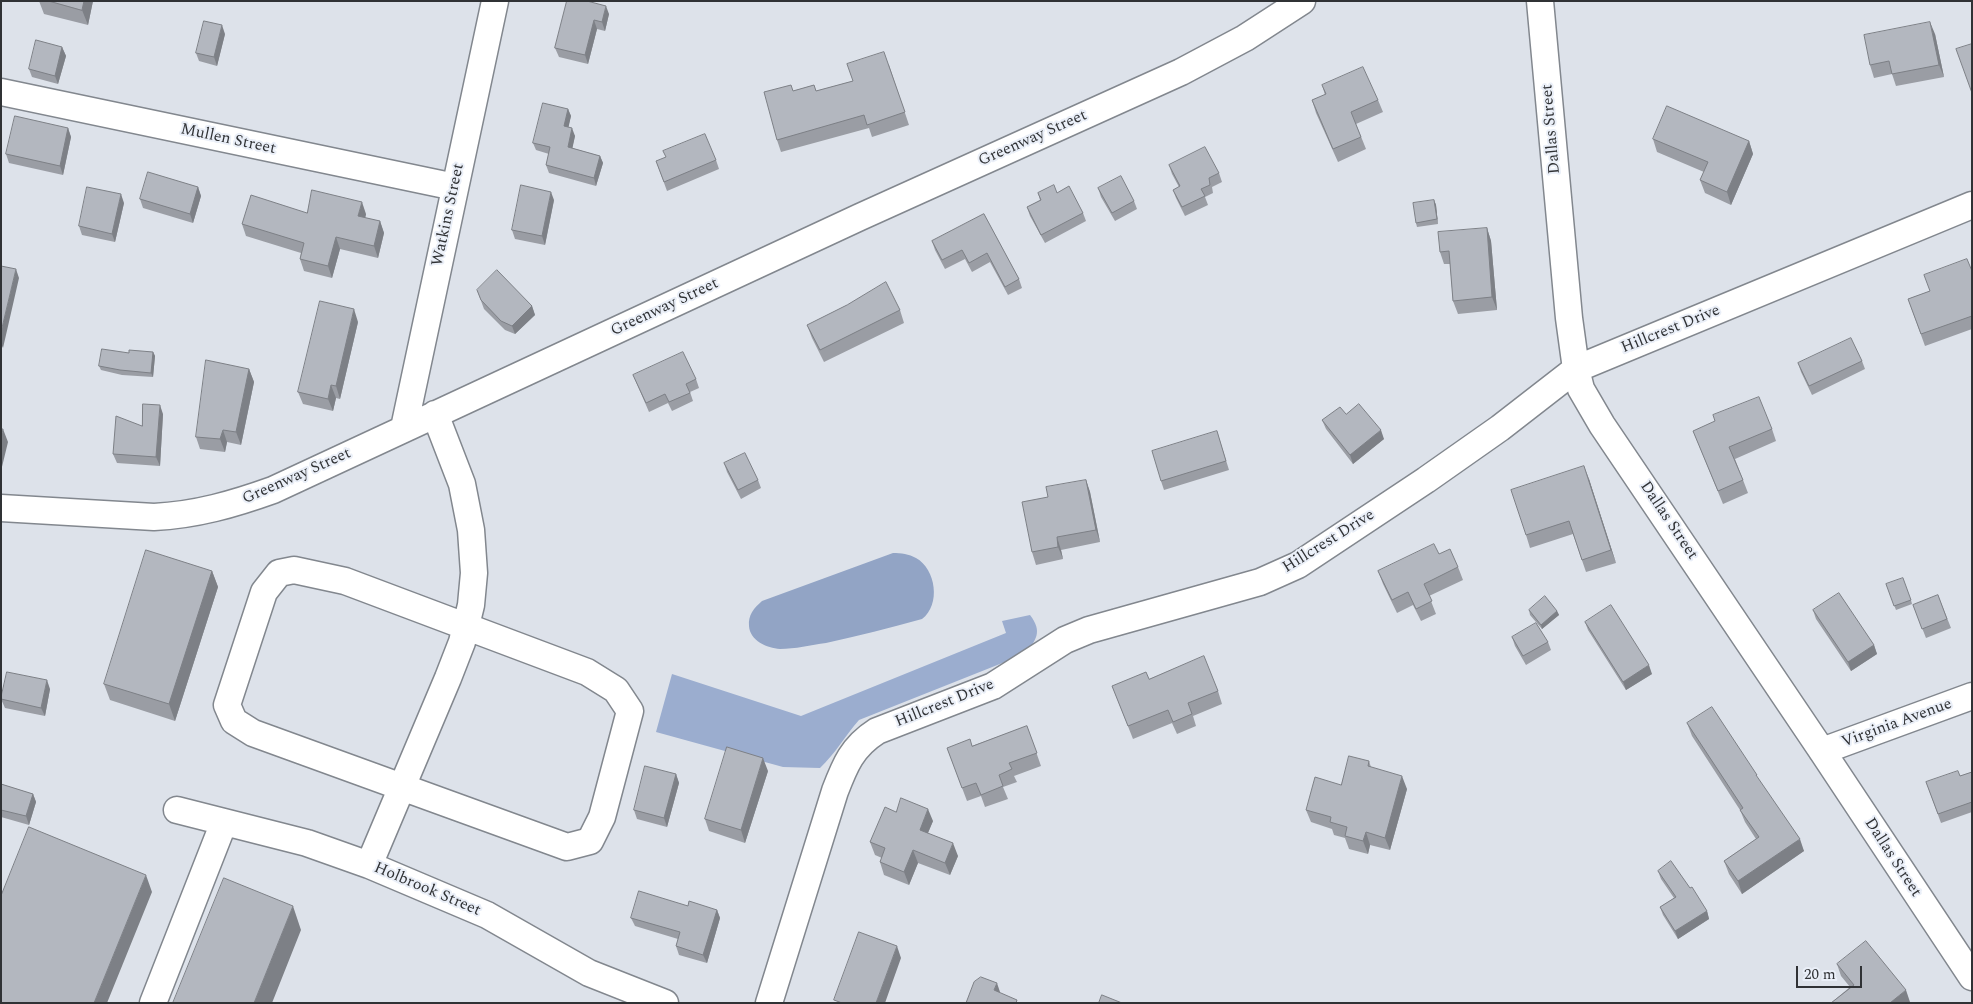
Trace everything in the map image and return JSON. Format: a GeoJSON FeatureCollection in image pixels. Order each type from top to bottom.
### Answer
{"type":"FeatureCollection","features":[{"type":"Feature","properties":{"kind":"street","name":"Watkins Street"},"geometry":{"type":"LineString","coordinates":[[404,428],[495,1]]}},
{"type":"Feature","properties":{"kind":"street","name":"Greenway Street"},"geometry":{"type":"LineString","coordinates":[[1,508],[176,516],[215,509],[274,490],[869,213],[1181,72],[1245,38],[1302,1]]}},
{"type":"Feature","properties":{"kind":"street","name":"Dallas Street"},"geometry":{"type":"LineString","coordinates":[[1540,1],[1569,318],[1576,369],[1581,389],[1602,425],[1822,751],[1972,978]]}},
{"type":"Feature","properties":{"kind":"street","name":"Mullen Street"},"geometry":{"type":"LineString","coordinates":[[1,92],[455,186]]}},
{"type":"Feature","properties":{"kind":"street","name":"Hillcrest Drive"},"geometry":{"type":"LineString","coordinates":[[769,1003],[844,766],[857,746],[866,737],[877,730],[993,686],[1065,640],[1089,630],[1260,582],[1298,565],[1500,428],[1576,369],[1972,205]]}},
{"type":"Feature","properties":{"kind":"street"},"geometry":{"type":"LineString","coordinates":[[369,865],[448,678],[462,642],[471,605],[474,573],[471,530],[462,484],[435,414]]}},
{"type":"Feature","properties":{"kind":"street"},"geometry":{"type":"LineString","coordinates":[[294,570],[345,581],[466,626],[587,672],[616,690],[630,711],[602,817],[590,841],[567,847],[252,733],[234,721],[227,706],[264,592],[279,573],[294,570]]}},
{"type":"Feature","properties":{"kind":"street","name":"Virginia Avenue"},"geometry":{"type":"LineString","coordinates":[[1822,751],[1972,696]]}},
{"type":"Feature","properties":{"kind":"street","name":"Holbrook Street"},"geometry":{"type":"LineString","coordinates":[[177,810],[307,843],[369,865],[487,915],[590,973],[665,1003]]}},
{"type":"Feature","properties":{"kind":"street"},"geometry":{"type":"LineString","coordinates":[[153,1003],[224,822]]}},
{"type":"Feature","properties":{"kind":"shaded area"},"geometry":{"type":"Polygon","coordinates":[[[893,553],[905,554],[916,558],[923,563],[932,578],[934,596],[932,605],[922,619],[826,643],[791,648],[780,649],[770,647],[760,643],[752,636],[749,618],[762,601],[893,553]]]}},
{"type":"Feature","properties":{"kind":"shaded area"},"geometry":{"type":"Polygon","coordinates":[[[1030,615],[1037,631],[1035,640],[1025,654],[859,720],[820,768],[783,767],[656,732],[672,674],[801,716],[1006,633],[1002,621],[1030,615]]]}},
{"type":"Feature","properties":{"kind":"building"},"geometry":{"type":"Polygon","coordinates":[[[49,1],[84,1],[82,10],[49,1]]]}},
{"type":"Feature","properties":{"kind":"building"},"geometry":{"type":"Polygon","coordinates":[[[567,1],[587,1],[606,6],[602,22],[594,20],[585,55],[555,48],[567,1]]]}},
{"type":"Feature","properties":{"kind":"building"},"geometry":{"type":"Polygon","coordinates":[[[204,21],[222,25],[214,57],[196,53],[204,21]]]}},
{"type":"Feature","properties":{"kind":"building"},"geometry":{"type":"Polygon","coordinates":[[[1930,22],[1939,65],[1892,74],[1889,61],[1870,65],[1864,35],[1930,22]]]}},
{"type":"Feature","properties":{"kind":"building"},"geometry":{"type":"Polygon","coordinates":[[[36,40],[62,47],[55,76],[29,69],[36,40]]]}},
{"type":"Feature","properties":{"kind":"building"},"geometry":{"type":"Polygon","coordinates":[[[1972,44],[1972,93],[1956,49],[1972,44]]]}},
{"type":"Feature","properties":{"kind":"building"},"geometry":{"type":"Polygon","coordinates":[[[884,52],[905,112],[867,125],[864,115],[777,140],[764,92],[791,85],[793,91],[814,85],[816,91],[853,81],[847,64],[884,52]]]}},
{"type":"Feature","properties":{"kind":"building"},"geometry":{"type":"Polygon","coordinates":[[[1363,67],[1378,100],[1351,112],[1361,137],[1333,149],[1312,100],[1326,94],[1322,85],[1363,67]]]}},
{"type":"Feature","properties":{"kind":"building"},"geometry":{"type":"Polygon","coordinates":[[[543,103],[568,109],[564,126],[572,128],[568,147],[600,156],[594,178],[546,165],[550,147],[533,143],[543,103]]]}},
{"type":"Feature","properties":{"kind":"building"},"geometry":{"type":"Polygon","coordinates":[[[1667,106],[1749,141],[1727,192],[1700,180],[1708,162],[1653,139],[1667,106]]]}},
{"type":"Feature","properties":{"kind":"building"},"geometry":{"type":"Polygon","coordinates":[[[15,116],[68,128],[60,166],[6,154],[15,116]]]}},
{"type":"Feature","properties":{"kind":"building"},"geometry":{"type":"Polygon","coordinates":[[[705,134],[716,160],[664,182],[656,161],[666,157],[663,151],[705,134]]]}},
{"type":"Feature","properties":{"kind":"building"},"geometry":{"type":"Polygon","coordinates":[[[1205,147],[1219,173],[1209,178],[1210,185],[1201,189],[1205,196],[1182,207],[1173,190],[1180,186],[1169,165],[1205,147]]]}},
{"type":"Feature","properties":{"kind":"building"},"geometry":{"type":"Polygon","coordinates":[[[148,172],[198,187],[190,214],[140,199],[148,172]]]}},
{"type":"Feature","properties":{"kind":"building"},"geometry":{"type":"Polygon","coordinates":[[[1121,176],[1134,201],[1112,213],[1098,188],[1121,176]]]}},
{"type":"Feature","properties":{"kind":"building"},"geometry":{"type":"Polygon","coordinates":[[[521,185],[551,192],[542,236],[512,230],[521,185]]]}},
{"type":"Feature","properties":{"kind":"building"},"geometry":{"type":"Polygon","coordinates":[[[1054,185],[1057,193],[1069,186],[1083,213],[1041,235],[1027,207],[1041,200],[1038,193],[1054,185]]]}},
{"type":"Feature","properties":{"kind":"building"},"geometry":{"type":"Polygon","coordinates":[[[87,187],[121,194],[112,234],[79,226],[87,187]]]}},
{"type":"Feature","properties":{"kind":"building"},"geometry":{"type":"Polygon","coordinates":[[[312,190],[362,202],[358,216],[380,221],[374,246],[336,237],[328,266],[300,259],[304,243],[242,224],[251,195],[307,213],[312,190]]]}},
{"type":"Feature","properties":{"kind":"building"},"geometry":{"type":"Polygon","coordinates":[[[1434,200],[1437,219],[1416,223],[1413,203],[1434,200]]]}},
{"type":"Feature","properties":{"kind":"building"},"geometry":{"type":"Polygon","coordinates":[[[984,214],[1019,279],[1005,287],[987,253],[969,263],[962,250],[942,260],[932,241],[984,214]]]}},
{"type":"Feature","properties":{"kind":"building"},"geometry":{"type":"Polygon","coordinates":[[[1487,228],[1492,297],[1453,301],[1449,251],[1440,252],[1438,232],[1487,228]]]}},
{"type":"Feature","properties":{"kind":"building"},"geometry":{"type":"Polygon","coordinates":[[[1967,259],[1972,271],[1972,316],[1921,334],[1908,299],[1930,291],[1924,275],[1967,259]]]}},
{"type":"Feature","properties":{"kind":"building"},"geometry":{"type":"Polygon","coordinates":[[[1,266],[16,269],[1,332],[1,266]]]}},
{"type":"Feature","properties":{"kind":"building"},"geometry":{"type":"Polygon","coordinates":[[[497,270],[532,306],[512,326],[501,321],[481,300],[477,290],[497,270]]]}},
{"type":"Feature","properties":{"kind":"building"},"geometry":{"type":"Polygon","coordinates":[[[886,282],[900,310],[820,350],[807,325],[847,305],[886,282]]]}},
{"type":"Feature","properties":{"kind":"building"},"geometry":{"type":"Polygon","coordinates":[[[320,301],[354,309],[336,386],[331,385],[328,399],[298,392],[320,301]]]}},
{"type":"Feature","properties":{"kind":"building"},"geometry":{"type":"Polygon","coordinates":[[[1851,338],[1862,361],[1809,386],[1798,363],[1851,338]]]}},
{"type":"Feature","properties":{"kind":"building"},"geometry":{"type":"Polygon","coordinates":[[[102,349],[129,353],[129,350],[153,352],[151,373],[99,366],[102,349]]]}},
{"type":"Feature","properties":{"kind":"building"},"geometry":{"type":"Polygon","coordinates":[[[683,352],[696,379],[686,384],[690,393],[669,402],[665,394],[646,403],[633,375],[683,352]]]}},
{"type":"Feature","properties":{"kind":"building"},"geometry":{"type":"Polygon","coordinates":[[[206,360],[249,369],[236,432],[223,430],[220,439],[196,437],[206,360]]]}},
{"type":"Feature","properties":{"kind":"building"},"geometry":{"type":"Polygon","coordinates":[[[1759,397],[1772,429],[1729,447],[1743,480],[1718,491],[1693,431],[1715,421],[1713,415],[1759,397]]]}},
{"type":"Feature","properties":{"kind":"building"},"geometry":{"type":"Polygon","coordinates":[[[143,404],[160,405],[156,457],[113,454],[116,416],[142,426],[143,404]]]}},
{"type":"Feature","properties":{"kind":"building"},"geometry":{"type":"Polygon","coordinates":[[[1359,404],[1381,430],[1350,455],[1322,420],[1340,407],[1346,414],[1359,404]]]}},
{"type":"Feature","properties":{"kind":"building"},"geometry":{"type":"Polygon","coordinates":[[[1217,431],[1226,461],[1161,481],[1152,451],[1217,431]]]}},
{"type":"Feature","properties":{"kind":"building"},"geometry":{"type":"Polygon","coordinates":[[[745,453],[758,480],[738,490],[724,463],[745,453]]]}},
{"type":"Feature","properties":{"kind":"building"},"geometry":{"type":"Polygon","coordinates":[[[1584,466],[1611,550],[1582,560],[1569,521],[1526,535],[1511,490],[1584,466]]]}},
{"type":"Feature","properties":{"kind":"building"},"geometry":{"type":"Polygon","coordinates":[[[1086,480],[1096,530],[1057,537],[1058,547],[1032,552],[1022,502],[1048,497],[1046,487],[1086,480]]]}},
{"type":"Feature","properties":{"kind":"building"},"geometry":{"type":"Polygon","coordinates":[[[1434,544],[1439,554],[1450,549],[1458,567],[1424,584],[1432,601],[1416,609],[1408,592],[1392,600],[1378,571],[1434,544]]]}},
{"type":"Feature","properties":{"kind":"building"},"geometry":{"type":"Polygon","coordinates":[[[146,550],[212,571],[169,704],[104,684],[146,550]]]}},
{"type":"Feature","properties":{"kind":"building"},"geometry":{"type":"Polygon","coordinates":[[[1903,578],[1911,600],[1894,606],[1886,584],[1903,578]]]}},
{"type":"Feature","properties":{"kind":"building"},"geometry":{"type":"Polygon","coordinates":[[[1839,593],[1874,645],[1848,662],[1813,610],[1839,593]]]}},
{"type":"Feature","properties":{"kind":"building"},"geometry":{"type":"Polygon","coordinates":[[[1938,595],[1947,619],[1922,629],[1913,605],[1938,595]]]}},
{"type":"Feature","properties":{"kind":"building"},"geometry":{"type":"Polygon","coordinates":[[[1545,596],[1557,611],[1541,625],[1529,610],[1545,596]]]}},
{"type":"Feature","properties":{"kind":"building"},"geometry":{"type":"Polygon","coordinates":[[[1611,605],[1649,665],[1623,682],[1585,622],[1611,605]]]}},
{"type":"Feature","properties":{"kind":"building"},"geometry":{"type":"Polygon","coordinates":[[[1536,623],[1548,642],[1523,656],[1512,637],[1536,623]]]}},
{"type":"Feature","properties":{"kind":"building"},"geometry":{"type":"Polygon","coordinates":[[[1204,656],[1218,691],[1188,703],[1192,714],[1173,722],[1168,710],[1128,726],[1112,686],[1146,672],[1149,679],[1204,656]]]}},
{"type":"Feature","properties":{"kind":"building"},"geometry":{"type":"Polygon","coordinates":[[[7,672],[47,680],[41,708],[1,699],[7,672]]]}},
{"type":"Feature","properties":{"kind":"building"},"geometry":{"type":"Polygon","coordinates":[[[1712,707],[1800,839],[1738,881],[1724,861],[1759,837],[1740,810],[1743,808],[1687,723],[1712,707]]]}},
{"type":"Feature","properties":{"kind":"building"},"geometry":{"type":"Polygon","coordinates":[[[1027,726],[1037,753],[1009,763],[1012,769],[999,775],[1003,786],[981,795],[976,783],[962,788],[947,748],[970,739],[972,746],[1027,726]]]}},
{"type":"Feature","properties":{"kind":"building"},"geometry":{"type":"Polygon","coordinates":[[[727,747],[763,758],[741,830],[705,819],[727,747]]]}},
{"type":"Feature","properties":{"kind":"building"},"geometry":{"type":"Polygon","coordinates":[[[1349,756],[1369,761],[1368,766],[1402,776],[1385,838],[1366,832],[1363,841],[1345,836],[1347,827],[1330,822],[1331,817],[1306,810],[1315,777],[1341,785],[1349,756]]]}},
{"type":"Feature","properties":{"kind":"building"},"geometry":{"type":"Polygon","coordinates":[[[645,766],[676,774],[664,818],[634,810],[645,766]]]}},
{"type":"Feature","properties":{"kind":"building"},"geometry":{"type":"Polygon","coordinates":[[[1958,771],[1960,776],[1972,772],[1972,802],[1938,814],[1926,782],[1958,771]]]}},
{"type":"Feature","properties":{"kind":"building"},"geometry":{"type":"Polygon","coordinates":[[[1,784],[33,794],[26,816],[1,810],[1,784]]]}},
{"type":"Feature","properties":{"kind":"building"},"geometry":{"type":"Polygon","coordinates":[[[901,798],[928,809],[920,830],[953,843],[945,863],[913,850],[904,872],[880,862],[885,848],[870,842],[885,807],[896,812],[901,798]]]}},
{"type":"Feature","properties":{"kind":"building"},"geometry":{"type":"Polygon","coordinates":[[[29,827],[146,875],[94,1003],[1,1003],[1,896],[29,827]]]}},
{"type":"Feature","properties":{"kind":"building"},"geometry":{"type":"Polygon","coordinates":[[[1671,861],[1690,888],[1692,887],[1707,911],[1675,931],[1660,907],[1676,897],[1658,871],[1671,861]]]}},
{"type":"Feature","properties":{"kind":"building"},"geometry":{"type":"Polygon","coordinates":[[[224,878],[293,906],[254,1003],[173,1003],[224,878]]]}},
{"type":"Feature","properties":{"kind":"building"},"geometry":{"type":"Polygon","coordinates":[[[639,891],[688,906],[689,901],[717,910],[703,955],[676,946],[680,932],[631,918],[639,891]]]}},
{"type":"Feature","properties":{"kind":"building"},"geometry":{"type":"Polygon","coordinates":[[[859,932],[897,946],[876,1003],[842,1003],[834,1000],[859,932]]]}},
{"type":"Feature","properties":{"kind":"building"},"geometry":{"type":"Polygon","coordinates":[[[1866,941],[1906,990],[1890,1003],[1831,1003],[1854,985],[1837,964],[1866,941]]]}},
{"type":"Feature","properties":{"kind":"building"},"geometry":{"type":"Polygon","coordinates":[[[981,977],[997,983],[994,990],[1017,1000],[1016,1003],[966,1003],[974,982],[981,977]]]}},
{"type":"Feature","properties":{"kind":"building"},"geometry":{"type":"Polygon","coordinates":[[[1102,995],[1122,1003],[1099,1003],[1102,995]]]}}]}
